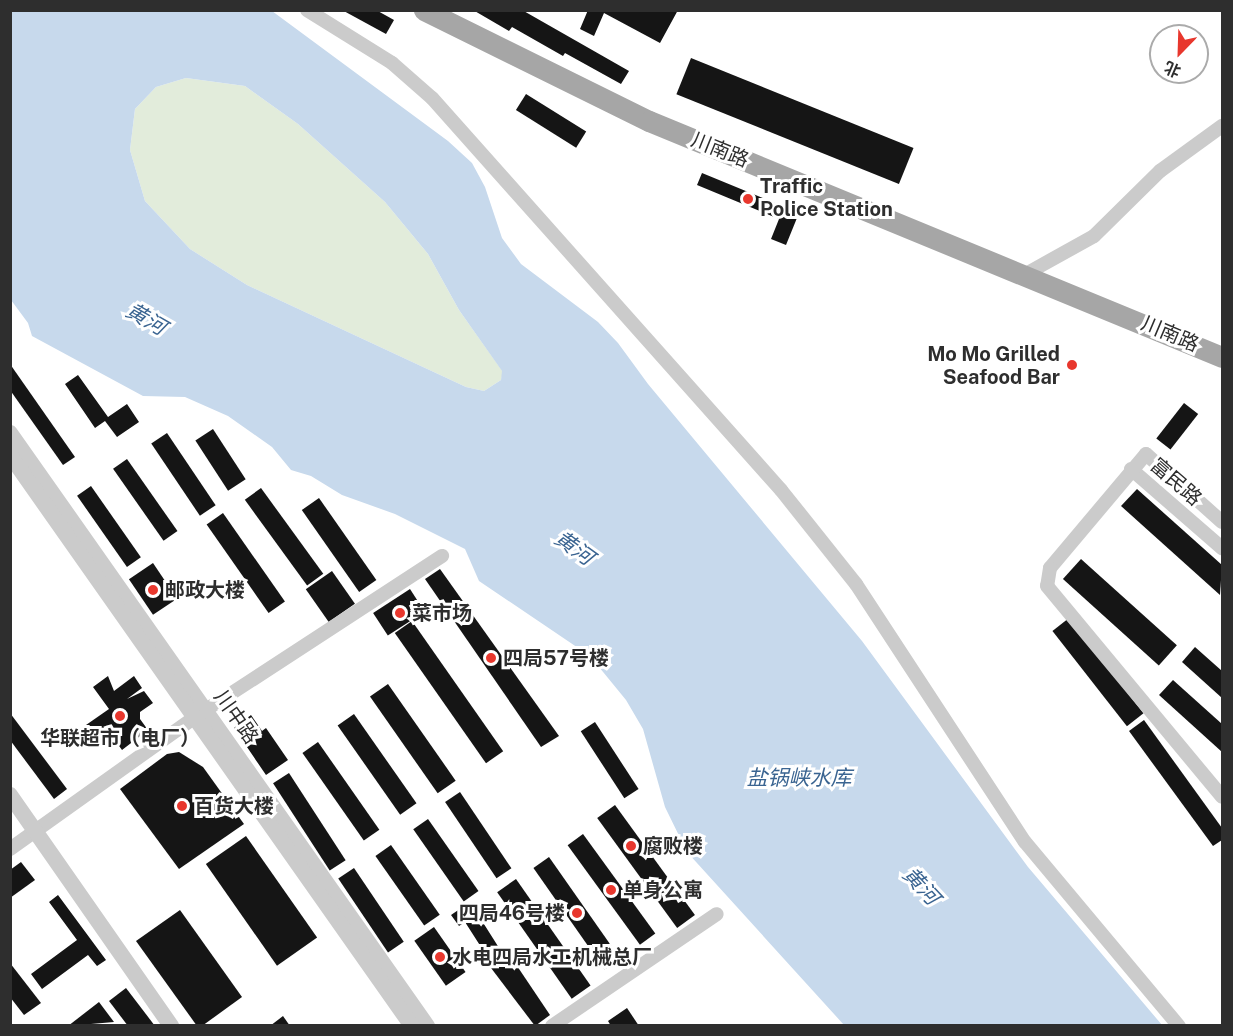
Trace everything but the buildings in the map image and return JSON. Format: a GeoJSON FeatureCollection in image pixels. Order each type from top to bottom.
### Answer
{"type":"FeatureCollection","features":[{"type":"Feature","properties":{"kind":"main road","name":"川南路"},"geometry":{"type":"LineString","coordinates":[[424,10],[649,121],[1222,357]]}},
{"type":"Feature","properties":{"kind":"street"},"geometry":{"type":"LineString","coordinates":[[307,10],[392,63],[432,98],[782,490],[856,584],[1024,843],[1179,1026]]}},
{"type":"Feature","properties":{"kind":"street"},"geometry":{"type":"LineString","coordinates":[[1024,276],[1094,236],[1160,171],[1222,126]]}},
{"type":"Feature","properties":{"kind":"street","name":"川中路"},"geometry":{"type":"LineString","coordinates":[[10,433],[412,1026]]}},
{"type":"Feature","properties":{"kind":"street","name":"富民路"},"geometry":{"type":"LineString","coordinates":[[1222,522],[1146,454],[1131,469],[1222,548]]}},
{"type":"Feature","properties":{"kind":"street","name":"川中路"},"geometry":{"type":"LineString","coordinates":[[10,455],[427,1026]]}},
{"type":"Feature","properties":{"kind":"street"},"geometry":{"type":"LineString","coordinates":[[1131,469],[1050,568],[1047,586],[1222,797]]}},
{"type":"Feature","properties":{"kind":"street"},"geometry":{"type":"LineString","coordinates":[[10,849],[201,714],[442,556]]}},
{"type":"Feature","properties":{"kind":"street"},"geometry":{"type":"LineString","coordinates":[[10,795],[171,1026]]}},
{"type":"Feature","properties":{"kind":"street"},"geometry":{"type":"LineString","coordinates":[[552,1026],[717,914]]}},
{"type":"Feature","properties":{"kind":"green space"},"geometry":{"type":"Polygon","coordinates":[[[186,78],[245,86],[298,124],[385,202],[428,254],[459,310],[503,372],[501,380],[484,391],[466,387],[247,285],[190,249],[145,201],[130,150],[135,109],[156,87],[186,78]]]}},
{"type":"Feature","properties":{"kind":"water","name":"盐锅峡水库"},"geometry":{"type":"Polygon","coordinates":[[[11,10],[272,11],[448,141],[472,163],[485,187],[502,238],[521,264],[598,322],[618,343],[648,384],[862,641],[1028,867],[1162,1025],[844,1025],[687,852],[665,807],[643,729],[626,700],[590,656],[479,581],[465,549],[395,514],[342,495],[311,476],[291,470],[272,447],[228,416],[185,397],[143,396],[32,336],[28,323],[11,300],[11,10]],[[186,78],[156,87],[135,109],[130,150],[145,201],[190,249],[247,285],[466,387],[484,391],[501,380],[502,371],[459,310],[428,254],[385,202],[298,124],[245,86],[186,78]]]}},
{"type":"Feature","properties":{"kind":"place","name":"Traffic Police Station"},"geometry":{"type":"Point","coordinates":[748,199]}},
{"type":"Feature","properties":{"kind":"place","name":"Mo Mo Grilled Seafood Bar"},"geometry":{"type":"Point","coordinates":[1072,365]}},
{"type":"Feature","properties":{"kind":"place","name":"邮政大楼"},"geometry":{"type":"Point","coordinates":[153,590]}},
{"type":"Feature","properties":{"kind":"place","name":"菜市场"},"geometry":{"type":"Point","coordinates":[400,613]}},
{"type":"Feature","properties":{"kind":"place","name":"四局57号楼"},"geometry":{"type":"Point","coordinates":[491,658]}},
{"type":"Feature","properties":{"kind":"place","name":"华联超市（电厂）"},"geometry":{"type":"Point","coordinates":[120,716]}},
{"type":"Feature","properties":{"kind":"place","name":"百货大楼"},"geometry":{"type":"Point","coordinates":[182,806]}},
{"type":"Feature","properties":{"kind":"place","name":"腐败楼"},"geometry":{"type":"Point","coordinates":[631,846]}},
{"type":"Feature","properties":{"kind":"place","name":"单身公寓"},"geometry":{"type":"Point","coordinates":[611,890]}},
{"type":"Feature","properties":{"kind":"place","name":"四局46号楼"},"geometry":{"type":"Point","coordinates":[577,913]}},
{"type":"Feature","properties":{"kind":"place","name":"水电四局水工机械总厂"},"geometry":{"type":"Point","coordinates":[440,957]}},
{"type":"Feature","properties":{"kind":"water label","name":"黄河"},"geometry":{"type":"Point","coordinates":[146,319]}},
{"type":"Feature","properties":{"kind":"water label","name":"黄河"},"geometry":{"type":"Point","coordinates":[574,548]}},
{"type":"Feature","properties":{"kind":"water label","name":"黄河"},"geometry":{"type":"Point","coordinates":[921,886]}}]}
